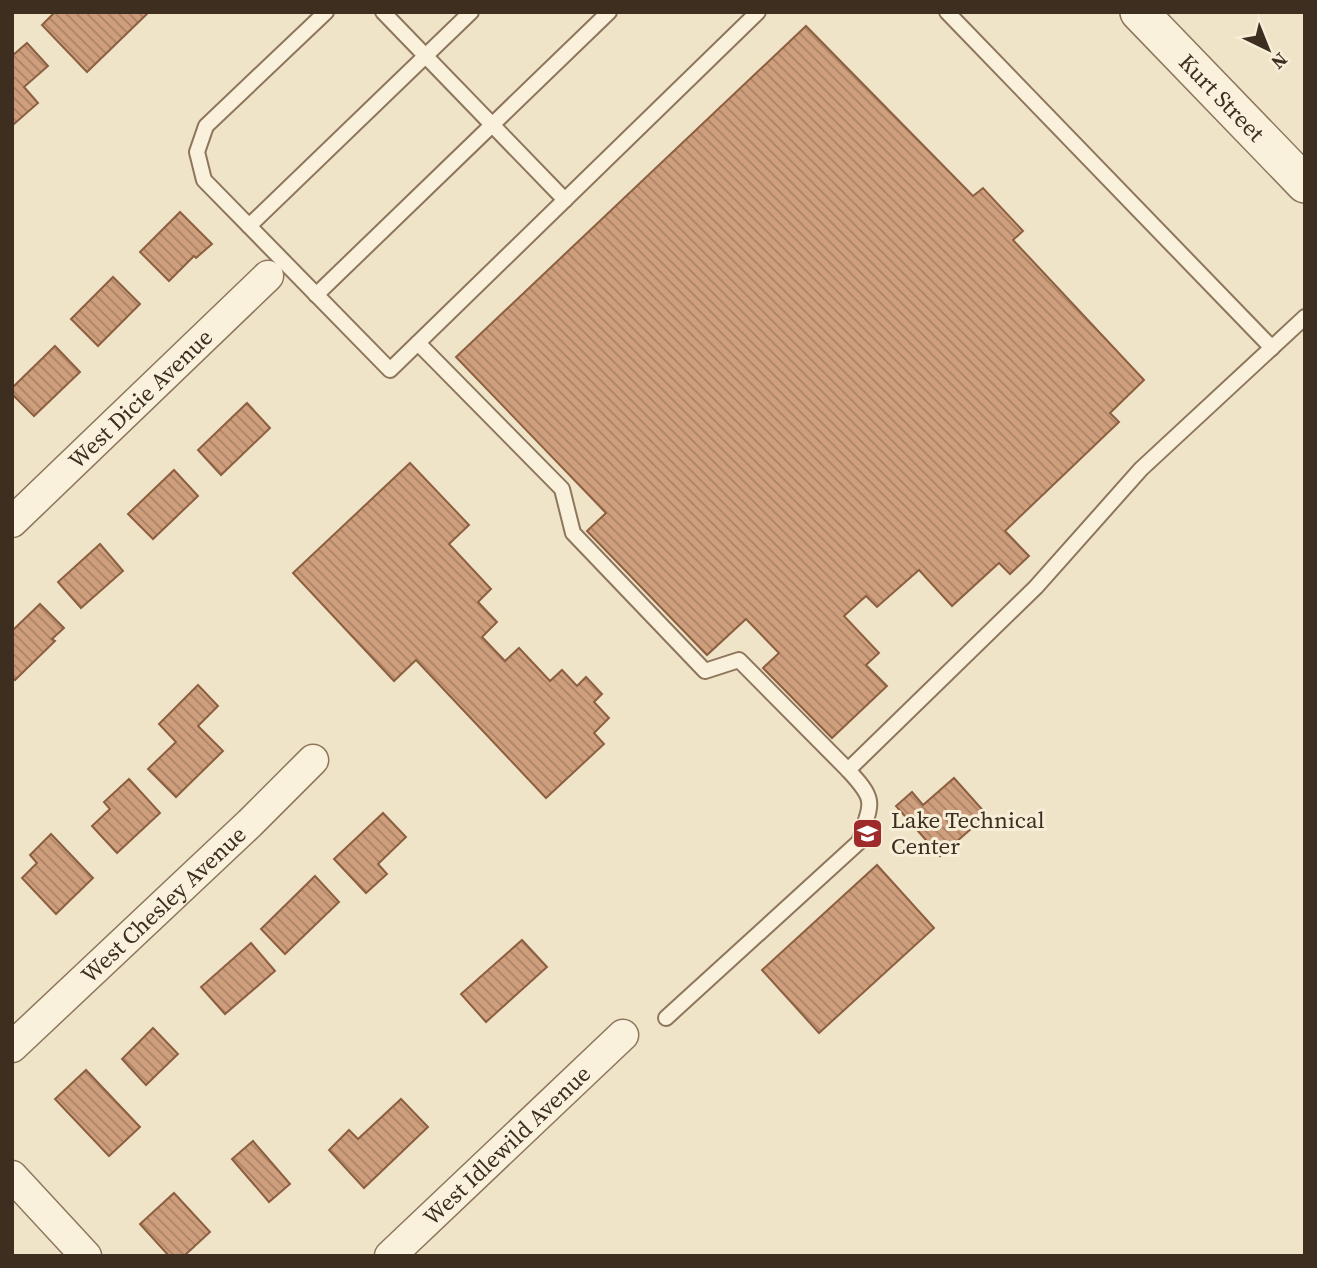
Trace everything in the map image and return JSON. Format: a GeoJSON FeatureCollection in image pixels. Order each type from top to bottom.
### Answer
{"type":"FeatureCollection","features":[{"type":"Feature","properties":{"kind":"street","name":"Kurt Street"},"geometry":{"type":"LineString","coordinates":[[1139,12],[1305,184]]}},
{"type":"Feature","properties":{"kind":"street","name":"West Dicie Avenue"},"geometry":{"type":"LineString","coordinates":[[12,522],[268,276]]}},
{"type":"Feature","properties":{"kind":"street","name":"West Chesley Avenue"},"geometry":{"type":"LineString","coordinates":[[12,1047],[250,823],[313,760]]}},
{"type":"Feature","properties":{"kind":"street","name":"West Idlewild Avenue"},"geometry":{"type":"LineString","coordinates":[[390,1256],[623,1035]]}},
{"type":"Feature","properties":{"kind":"street"},"geometry":{"type":"LineString","coordinates":[[12,1175],[86,1256]]}},
{"type":"Feature","properties":{"kind":"lane"},"geometry":{"type":"LineString","coordinates":[[326,12],[206,126],[197,152],[204,180],[390,370],[758,12]]}},
{"type":"Feature","properties":{"kind":"lane"},"geometry":{"type":"LineString","coordinates":[[383,12],[565,200]]}},
{"type":"Feature","properties":{"kind":"lane"},"geometry":{"type":"LineString","coordinates":[[249,226],[471,12]]}},
{"type":"Feature","properties":{"kind":"lane"},"geometry":{"type":"LineString","coordinates":[[316,295],[608,12]]}},
{"type":"Feature","properties":{"kind":"lane"},"geometry":{"type":"LineString","coordinates":[[947,12],[1272,348]]}},
{"type":"Feature","properties":{"kind":"lane"},"geometry":{"type":"LineString","coordinates":[[848,770],[1036,587],[1141,469],[1305,317]]}},
{"type":"Feature","properties":{"kind":"lane"},"geometry":{"type":"LineString","coordinates":[[418,343],[562,489],[573,533],[705,671],[739,660],[867,790],[871,804],[859,842],[666,1018]]}},
{"type":"Feature","properties":{"kind":"building"},"geometry":{"type":"Polygon","coordinates":[[[55,12],[149,12],[87,72],[42,25],[55,12]]]}},
{"type":"Feature","properties":{"kind":"building"},"geometry":{"type":"Polygon","coordinates":[[[806,26],[973,196],[983,188],[1023,231],[1013,240],[1144,380],[1110,413],[1119,422],[1005,531],[1029,556],[1010,574],[999,563],[952,606],[919,570],[877,607],[866,596],[844,616],[879,653],[866,665],[887,686],[832,738],[763,668],[779,653],[746,619],[707,655],[587,531],[606,513],[456,357],[806,26]]]}},
{"type":"Feature","properties":{"kind":"building"},"geometry":{"type":"Polygon","coordinates":[[[27,43],[48,66],[24,87],[38,103],[14,124],[12,56],[27,43]]]}},
{"type":"Feature","properties":{"kind":"building"},"geometry":{"type":"Polygon","coordinates":[[[180,212],[212,244],[196,258],[194,256],[169,281],[140,252],[180,212]]]}},
{"type":"Feature","properties":{"kind":"building"},"geometry":{"type":"Polygon","coordinates":[[[113,277],[140,304],[98,346],[71,319],[113,277]]]}},
{"type":"Feature","properties":{"kind":"building"},"geometry":{"type":"Polygon","coordinates":[[[55,346],[80,372],[34,416],[12,394],[12,388],[55,346]]]}},
{"type":"Feature","properties":{"kind":"building"},"geometry":{"type":"Polygon","coordinates":[[[247,403],[270,428],[221,475],[198,450],[247,403]]]}},
{"type":"Feature","properties":{"kind":"building"},"geometry":{"type":"Polygon","coordinates":[[[410,463],[469,525],[449,544],[491,589],[478,602],[497,622],[482,637],[505,661],[519,648],[550,681],[562,670],[577,686],[586,677],[602,694],[594,702],[609,718],[594,733],[604,744],[546,798],[416,660],[394,681],[293,573],[410,463]]]}},
{"type":"Feature","properties":{"kind":"building"},"geometry":{"type":"Polygon","coordinates":[[[174,470],[198,496],[153,539],[128,514],[174,470]]]}},
{"type":"Feature","properties":{"kind":"building"},"geometry":{"type":"Polygon","coordinates":[[[100,544],[123,571],[81,608],[58,582],[100,544]]]}},
{"type":"Feature","properties":{"kind":"building"},"geometry":{"type":"Polygon","coordinates":[[[40,604],[64,628],[52,639],[55,641],[15,680],[12,677],[12,631],[40,604]]]}},
{"type":"Feature","properties":{"kind":"building"},"geometry":{"type":"Polygon","coordinates":[[[198,685],[218,706],[198,726],[223,751],[176,797],[148,769],[176,742],[159,724],[198,685]]]}},
{"type":"Feature","properties":{"kind":"building"},"geometry":{"type":"Polygon","coordinates":[[[954,778],[987,815],[940,856],[896,806],[912,792],[923,805],[954,778]]]}},
{"type":"Feature","properties":{"kind":"building"},"geometry":{"type":"Polygon","coordinates":[[[129,779],[160,813],[117,853],[92,826],[110,809],[104,802],[129,779]]]}},
{"type":"Feature","properties":{"kind":"building"},"geometry":{"type":"Polygon","coordinates":[[[383,813],[406,837],[378,864],[387,874],[366,893],[334,859],[383,813]]]}},
{"type":"Feature","properties":{"kind":"building"},"geometry":{"type":"Polygon","coordinates":[[[51,834],[93,878],[56,914],[22,878],[37,863],[30,855],[51,834]]]}},
{"type":"Feature","properties":{"kind":"building"},"geometry":{"type":"Polygon","coordinates":[[[877,865],[934,928],[819,1033],[762,970],[877,865]]]}},
{"type":"Feature","properties":{"kind":"building"},"geometry":{"type":"Polygon","coordinates":[[[315,876],[339,902],[285,954],[261,929],[315,876]]]}},
{"type":"Feature","properties":{"kind":"building"},"geometry":{"type":"Polygon","coordinates":[[[522,940],[547,967],[486,1022],[461,994],[522,940]]]}},
{"type":"Feature","properties":{"kind":"building"},"geometry":{"type":"Polygon","coordinates":[[[251,943],[275,971],[225,1014],[201,987],[251,943]]]}},
{"type":"Feature","properties":{"kind":"building"},"geometry":{"type":"Polygon","coordinates":[[[153,1028],[178,1054],[146,1085],[122,1059],[153,1028]]]}},
{"type":"Feature","properties":{"kind":"building"},"geometry":{"type":"Polygon","coordinates":[[[86,1070],[140,1127],[109,1156],[55,1099],[86,1070]]]}},
{"type":"Feature","properties":{"kind":"building"},"geometry":{"type":"Polygon","coordinates":[[[401,1099],[428,1127],[364,1188],[329,1150],[349,1130],[358,1139],[401,1099]]]}},
{"type":"Feature","properties":{"kind":"building"},"geometry":{"type":"Polygon","coordinates":[[[253,1141],[290,1184],[269,1202],[232,1159],[253,1141]]]}},
{"type":"Feature","properties":{"kind":"building"},"geometry":{"type":"Polygon","coordinates":[[[174,1193],[210,1232],[184,1256],[169,1256],[140,1224],[174,1193]]]}},
{"type":"Feature","properties":{"kind":"place","name":"Lake Technical Center"},"geometry":{"type":"Point","coordinates":[868,833]}}]}
